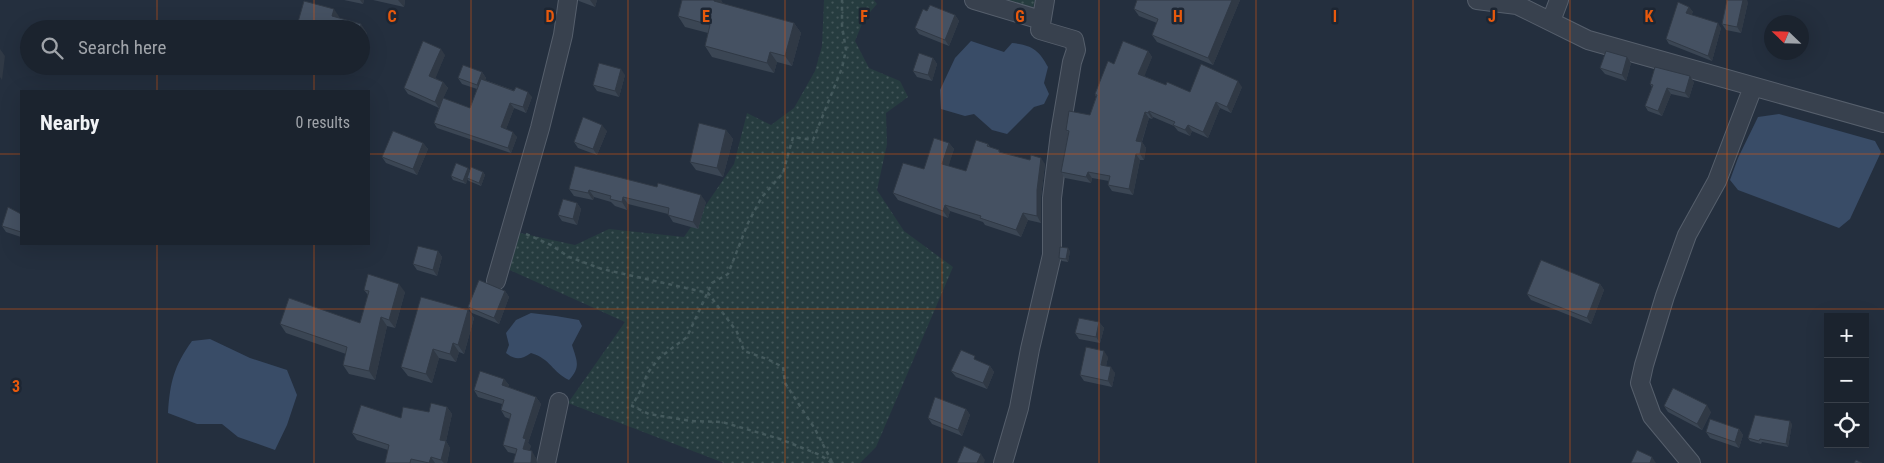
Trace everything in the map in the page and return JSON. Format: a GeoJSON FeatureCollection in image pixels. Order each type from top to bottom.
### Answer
{"type":"FeatureCollection","features":[{"type":"Feature","properties":{"kind":"street"},"geometry":{"type":"LineString","coordinates":[[496,280],[511,231],[563,35],[568,0]]}},
{"type":"Feature","properties":{"kind":"street"},"geometry":{"type":"LineString","coordinates":[[974,0],[1041,20]]}},
{"type":"Feature","properties":{"kind":"street"},"geometry":{"type":"LineString","coordinates":[[1003,463],[1019,408],[1052,255],[1052,198],[1060,133],[1072,62],[1076,50],[1074,40],[1040,30],[1045,0]]}},
{"type":"Feature","properties":{"kind":"street"},"geometry":{"type":"LineString","coordinates":[[1477,0],[1516,5],[1588,40],[1884,123]]}},
{"type":"Feature","properties":{"kind":"street"},"geometry":{"type":"LineString","coordinates":[[1551,21],[1560,0]]}},
{"type":"Feature","properties":{"kind":"street"},"geometry":{"type":"LineString","coordinates":[[1691,463],[1652,416],[1640,383],[1663,305],[1687,235],[1717,181],[1753,87]]}},
{"type":"Feature","properties":{"kind":"street"},"geometry":{"type":"LineString","coordinates":[[546,463],[559,402]]}},
{"type":"Feature","properties":{"kind":"path"},"geometry":{"type":"LineString","coordinates":[[832,463],[780,438],[722,422],[691,421],[649,414],[632,406],[647,374],[659,358],[687,337],[712,283],[728,274],[748,223],[762,197],[783,173],[793,137],[813,140],[842,68],[846,50],[842,26],[842,0]]}},
{"type":"Feature","properties":{"kind":"path"},"geometry":{"type":"LineString","coordinates":[[511,231],[531,235],[569,257],[602,269],[708,294],[737,332],[744,352],[767,359],[783,367],[785,383],[815,429],[832,463]]}},
{"type":"Feature","properties":{"kind":"green space"},"geometry":{"type":"Polygon","coordinates":[[[824,0],[874,0],[877,4],[864,19],[855,41],[869,68],[900,81],[908,97],[886,113],[887,144],[877,190],[904,231],[953,267],[876,447],[860,463],[724,463],[568,403],[625,322],[501,266],[511,231],[575,245],[609,229],[684,237],[734,164],[747,113],[771,125],[794,108],[815,71],[822,46],[824,0]]]}},
{"type":"Feature","properties":{"kind":"green space"},"geometry":{"type":"Polygon","coordinates":[[[974,0],[1035,0],[1031,17],[974,0]]]}},
{"type":"Feature","properties":{"kind":"water"},"geometry":{"type":"Polygon","coordinates":[[[971,41],[1004,52],[1012,43],[1025,45],[1038,52],[1048,67],[1044,83],[1049,94],[1044,104],[1034,107],[1007,134],[992,130],[974,114],[965,116],[941,109],[940,90],[955,58],[971,41]]]}},
{"type":"Feature","properties":{"kind":"water"},"geometry":{"type":"Polygon","coordinates":[[[1779,114],[1875,141],[1881,152],[1850,219],[1839,228],[1738,190],[1730,180],[1738,158],[1758,117],[1779,114]]]}},
{"type":"Feature","properties":{"kind":"water"},"geometry":{"type":"Polygon","coordinates":[[[531,313],[579,320],[582,326],[572,345],[577,367],[569,380],[543,359],[531,353],[518,358],[506,353],[509,345],[506,333],[516,320],[531,313]]]}},
{"type":"Feature","properties":{"kind":"water"},"geometry":{"type":"Polygon","coordinates":[[[210,339],[250,358],[287,370],[297,395],[287,425],[275,450],[238,437],[222,424],[197,424],[168,413],[172,383],[181,358],[192,341],[210,339]]]}},
{"type":"Feature","properties":{"kind":"building"},"geometry":{"type":"Polygon","coordinates":[[[682,0],[714,0],[794,23],[785,56],[770,52],[767,63],[705,46],[710,25],[678,16],[682,0]]]}},
{"type":"Feature","properties":{"kind":"building"},"geometry":{"type":"Polygon","coordinates":[[[1137,0],[1232,0],[1208,58],[1152,35],[1158,19],[1134,9],[1137,0]]]}},
{"type":"Feature","properties":{"kind":"building"},"geometry":{"type":"Polygon","coordinates":[[[1727,0],[1743,0],[1737,27],[1722,24],[1727,0]]]}},
{"type":"Feature","properties":{"kind":"building"},"geometry":{"type":"Polygon","coordinates":[[[304,1],[334,9],[332,16],[346,20],[299,20],[304,1]]]}},
{"type":"Feature","properties":{"kind":"building"},"geometry":{"type":"Polygon","coordinates":[[[1678,2],[1689,7],[1686,13],[1718,23],[1708,56],[1666,39],[1678,2]]]}},
{"type":"Feature","properties":{"kind":"building"},"geometry":{"type":"Polygon","coordinates":[[[930,5],[955,15],[945,40],[915,28],[923,9],[927,11],[930,5]]]}},
{"type":"Feature","properties":{"kind":"building"},"geometry":{"type":"Polygon","coordinates":[[[423,41],[441,49],[429,76],[443,82],[435,102],[404,88],[423,41]]]}},
{"type":"Feature","properties":{"kind":"building"},"geometry":{"type":"Polygon","coordinates":[[[1123,41],[1148,51],[1138,74],[1166,85],[1167,82],[1190,92],[1201,64],[1238,81],[1227,107],[1216,102],[1203,132],[1188,125],[1185,130],[1173,125],[1175,122],[1149,111],[1148,113],[1145,112],[1136,141],[1142,142],[1140,154],[1136,154],[1129,189],[1108,185],[1110,176],[1088,172],[1086,177],[1061,172],[1069,131],[1066,130],[1069,111],[1090,115],[1097,95],[1095,94],[1108,61],[1114,64],[1123,41]]]}},
{"type":"Feature","properties":{"kind":"building"},"geometry":{"type":"Polygon","coordinates":[[[1606,51],[1627,57],[1622,75],[1600,68],[1606,51]]]}},
{"type":"Feature","properties":{"kind":"building"},"geometry":{"type":"Polygon","coordinates":[[[919,53],[933,58],[928,75],[913,71],[919,53]]]}},
{"type":"Feature","properties":{"kind":"building"},"geometry":{"type":"Polygon","coordinates":[[[599,63],[621,69],[615,91],[593,85],[599,63]]]}},
{"type":"Feature","properties":{"kind":"building"},"geometry":{"type":"Polygon","coordinates":[[[463,65],[482,72],[477,85],[458,78],[463,65]]]}},
{"type":"Feature","properties":{"kind":"building"},"geometry":{"type":"Polygon","coordinates":[[[1655,67],[1690,76],[1685,93],[1667,88],[1658,111],[1645,106],[1653,85],[1650,84],[1655,67]]]}},
{"type":"Feature","properties":{"kind":"building"},"geometry":{"type":"Polygon","coordinates":[[[481,79],[514,91],[516,87],[528,92],[523,107],[510,103],[501,127],[513,132],[508,148],[434,123],[443,98],[470,108],[481,79]]]}},
{"type":"Feature","properties":{"kind":"building"},"geometry":{"type":"Polygon","coordinates":[[[583,117],[602,125],[593,149],[574,142],[583,117]]]}},
{"type":"Feature","properties":{"kind":"building"},"geometry":{"type":"Polygon","coordinates":[[[699,123],[726,130],[717,168],[690,162],[699,123]]]}},
{"type":"Feature","properties":{"kind":"building"},"geometry":{"type":"Polygon","coordinates":[[[393,131],[423,143],[413,169],[382,157],[393,131]]]}},
{"type":"Feature","properties":{"kind":"building"},"geometry":{"type":"Polygon","coordinates":[[[934,138],[949,143],[942,164],[966,171],[976,140],[988,144],[987,146],[999,150],[999,152],[1030,160],[1031,155],[1041,158],[1037,190],[1037,216],[1023,213],[1016,230],[980,218],[981,216],[945,205],[943,211],[893,193],[903,163],[924,169],[934,138]]]}},
{"type":"Feature","properties":{"kind":"building"},"geometry":{"type":"Polygon","coordinates":[[[456,163],[468,168],[463,181],[451,176],[456,163]]]}},
{"type":"Feature","properties":{"kind":"building"},"geometry":{"type":"Polygon","coordinates":[[[575,166],[657,187],[658,183],[701,195],[693,222],[668,215],[669,208],[623,197],[622,202],[610,199],[611,196],[589,190],[588,193],[569,189],[575,166]]]}},
{"type":"Feature","properties":{"kind":"building"},"geometry":{"type":"Polygon","coordinates":[[[471,167],[483,172],[479,183],[467,178],[471,167]]]}},
{"type":"Feature","properties":{"kind":"building"},"geometry":{"type":"Polygon","coordinates":[[[563,199],[577,203],[573,219],[558,215],[563,199]]]}},
{"type":"Feature","properties":{"kind":"building"},"geometry":{"type":"Polygon","coordinates":[[[8,207],[20,213],[20,232],[2,226],[8,207]]]}},
{"type":"Feature","properties":{"kind":"building"},"geometry":{"type":"Polygon","coordinates":[[[418,246],[438,251],[433,270],[413,264],[418,246]]]}},
{"type":"Feature","properties":{"kind":"building"},"geometry":{"type":"Polygon","coordinates":[[[1060,247],[1068,248],[1066,259],[1059,258],[1060,247]]]}},
{"type":"Feature","properties":{"kind":"building"},"geometry":{"type":"Polygon","coordinates":[[[1541,260],[1600,284],[1587,318],[1527,294],[1541,260]]]}},
{"type":"Feature","properties":{"kind":"building"},"geometry":{"type":"Polygon","coordinates":[[[368,274],[399,284],[389,320],[381,317],[369,371],[343,365],[347,347],[280,324],[289,298],[360,323],[369,291],[364,290],[368,274]]]}},
{"type":"Feature","properties":{"kind":"building"},"geometry":{"type":"Polygon","coordinates":[[[479,280],[505,291],[494,318],[468,307],[479,280]]]}},
{"type":"Feature","properties":{"kind":"building"},"geometry":{"type":"Polygon","coordinates":[[[421,297],[468,310],[458,345],[453,343],[450,354],[433,349],[426,374],[401,367],[421,297]]]}},
{"type":"Feature","properties":{"kind":"building"},"geometry":{"type":"Polygon","coordinates":[[[1079,318],[1099,322],[1096,337],[1075,333],[1079,318]]]}},
{"type":"Feature","properties":{"kind":"building"},"geometry":{"type":"Polygon","coordinates":[[[1086,347],[1104,351],[1101,365],[1111,367],[1108,381],[1080,375],[1086,347]]]}},
{"type":"Feature","properties":{"kind":"building"},"geometry":{"type":"Polygon","coordinates":[[[961,350],[975,356],[974,359],[990,366],[983,383],[951,371],[961,350]]]}},
{"type":"Feature","properties":{"kind":"building"},"geometry":{"type":"Polygon","coordinates":[[[480,371],[504,379],[502,385],[536,397],[523,438],[526,439],[523,449],[532,451],[531,463],[513,463],[517,449],[503,445],[511,414],[501,410],[504,400],[474,390],[480,371]]]}},
{"type":"Feature","properties":{"kind":"building"},"geometry":{"type":"Polygon","coordinates":[[[1673,388],[1707,405],[1697,424],[1664,406],[1673,388]]]}},
{"type":"Feature","properties":{"kind":"building"},"geometry":{"type":"Polygon","coordinates":[[[935,397],[966,409],[958,430],[928,418],[935,397]]]}},
{"type":"Feature","properties":{"kind":"building"},"geometry":{"type":"Polygon","coordinates":[[[431,403],[447,407],[440,440],[446,441],[441,460],[431,457],[429,463],[411,459],[410,463],[385,463],[389,445],[352,433],[361,405],[401,418],[403,407],[429,412],[431,403]]]}},
{"type":"Feature","properties":{"kind":"building"},"geometry":{"type":"Polygon","coordinates":[[[1755,415],[1790,421],[1786,444],[1748,438],[1755,415]]]}},
{"type":"Feature","properties":{"kind":"building"},"geometry":{"type":"Polygon","coordinates":[[[1710,419],[1739,429],[1735,442],[1706,432],[1710,419]]]}},
{"type":"Feature","properties":{"kind":"building"},"geometry":{"type":"Polygon","coordinates":[[[964,446],[981,454],[977,463],[957,463],[964,446]]]}},
{"type":"Feature","properties":{"kind":"building"},"geometry":{"type":"Polygon","coordinates":[[[1637,450],[1652,457],[1650,463],[1631,463],[1637,450]]]}}]}
